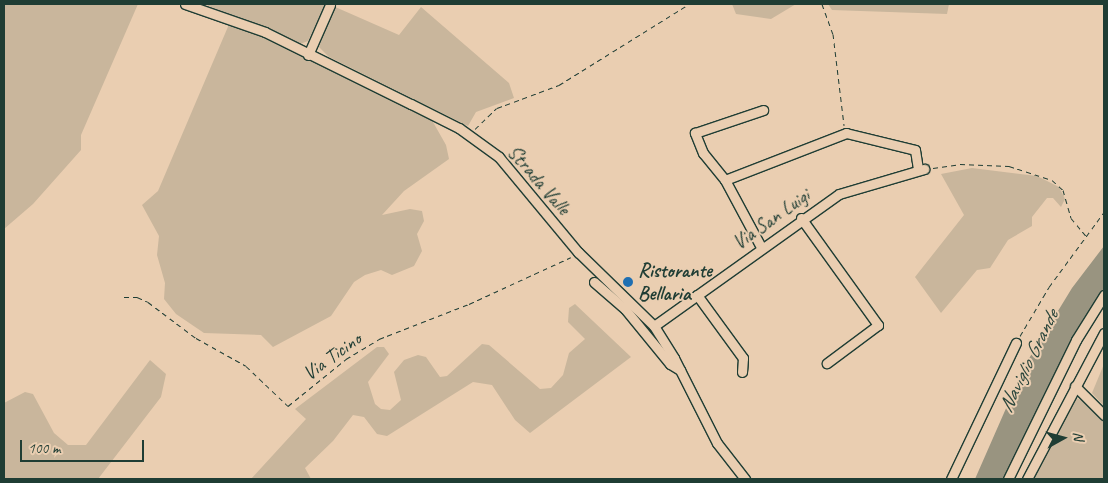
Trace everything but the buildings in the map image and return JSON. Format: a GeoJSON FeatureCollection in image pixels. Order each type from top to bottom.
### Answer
{"type":"FeatureCollection","features":[{"type":"Feature","properties":{"kind":"street","name":"Strada Valle"},"geometry":{"type":"LineString","coordinates":[[184,4],[265,32],[471,136],[515,172],[578,252],[654,326],[680,370],[717,443],[745,479]]}},
{"type":"Feature","properties":{"kind":"street"},"geometry":{"type":"LineString","coordinates":[[308,55],[330,5]]}},
{"type":"Feature","properties":{"kind":"street"},"geometry":{"type":"LineString","coordinates":[[761,247],[725,180],[703,153],[695,133],[763,110]]}},
{"type":"Feature","properties":{"kind":"street"},"geometry":{"type":"LineString","coordinates":[[725,180],[846,133],[914,150],[921,170]]}},
{"type":"Feature","properties":{"kind":"street","name":"Via San Luigi"},"geometry":{"type":"LineString","coordinates":[[654,326],[801,218],[839,194],[921,170]]}},
{"type":"Feature","properties":{"kind":"street"},"geometry":{"type":"LineString","coordinates":[[801,218],[878,325],[827,363]]}},
{"type":"Feature","properties":{"kind":"street"},"geometry":{"type":"LineString","coordinates":[[594,282],[625,309],[670,364],[680,370]]}},
{"type":"Feature","properties":{"kind":"street"},"geometry":{"type":"LineString","coordinates":[[697,295],[743,358],[742,372]]}},
{"type":"Feature","properties":{"kind":"street"},"geometry":{"type":"LineString","coordinates":[[1008,479],[1076,340],[1104,295]]}},
{"type":"Feature","properties":{"kind":"street"},"geometry":{"type":"LineString","coordinates":[[1027,479],[1104,333]]}},
{"type":"Feature","properties":{"kind":"street"},"geometry":{"type":"LineString","coordinates":[[951,479],[1016,343]]}},
{"type":"Feature","properties":{"kind":"street"},"geometry":{"type":"LineString","coordinates":[[1075,386],[1104,415]]}},
{"type":"Feature","properties":{"kind":"path"},"geometry":{"type":"LineString","coordinates":[[471,136],[497,108],[559,85],[688,4]]}},
{"type":"Feature","properties":{"kind":"path"},"geometry":{"type":"LineString","coordinates":[[822,4],[833,34],[846,133]]}},
{"type":"Feature","properties":{"kind":"path"},"geometry":{"type":"LineString","coordinates":[[921,170],[960,164],[1009,166],[1052,180],[1062,190],[1071,218],[1086,236]]}},
{"type":"Feature","properties":{"kind":"path"},"geometry":{"type":"LineString","coordinates":[[1016,343],[1049,287],[1104,212]]}},
{"type":"Feature","properties":{"kind":"path","name":"Via Ticino"},"geometry":{"type":"LineString","coordinates":[[124,297],[137,296],[148,302],[196,338],[246,366],[288,406],[346,360],[379,339],[469,304],[578,252]]}},
{"type":"Feature","properties":{"kind":"shaded area"},"geometry":{"type":"Polygon","coordinates":[[[4,4],[138,4],[81,135],[81,150],[33,204],[4,229],[4,4]]]}},
{"type":"Feature","properties":{"kind":"shaded area"},"geometry":{"type":"Polygon","coordinates":[[[204,4],[326,4],[308,41],[300,44],[204,4]]]}},
{"type":"Feature","properties":{"kind":"shaded area"},"geometry":{"type":"Polygon","coordinates":[[[732,4],[796,4],[771,19],[736,14],[732,4]]]}},
{"type":"Feature","properties":{"kind":"shaded area"},"geometry":{"type":"Polygon","coordinates":[[[828,4],[949,4],[947,14],[832,10],[828,4]]]}},
{"type":"Feature","properties":{"kind":"shaded area"},"geometry":{"type":"Polygon","coordinates":[[[333,6],[399,35],[421,7],[509,83],[514,98],[476,112],[468,126],[329,57],[319,47],[333,6]]]}},
{"type":"Feature","properties":{"kind":"shaded area"},"geometry":{"type":"Polygon","coordinates":[[[230,22],[429,115],[446,145],[449,159],[404,191],[382,215],[410,209],[422,211],[424,221],[417,234],[422,251],[414,266],[392,275],[381,270],[365,275],[354,282],[331,316],[273,347],[261,335],[204,333],[176,314],[164,299],[165,283],[157,255],[159,236],[142,205],[158,191],[230,22]]]}},
{"type":"Feature","properties":{"kind":"shaded area"},"geometry":{"type":"Polygon","coordinates":[[[972,168],[1037,176],[1059,187],[1065,199],[1061,207],[1053,198],[1047,198],[1032,217],[1032,226],[1008,240],[990,268],[977,270],[941,313],[915,277],[964,215],[941,174],[972,168]]]}},
{"type":"Feature","properties":{"kind":"shaded area"},"geometry":{"type":"Polygon","coordinates":[[[575,304],[631,357],[530,433],[515,420],[492,385],[473,382],[387,436],[377,434],[364,417],[353,415],[333,441],[305,468],[311,479],[251,479],[306,419],[295,409],[377,347],[384,347],[389,354],[368,382],[375,404],[381,409],[390,410],[401,400],[394,372],[404,360],[418,355],[426,357],[440,377],[447,376],[482,344],[489,345],[540,389],[551,388],[563,375],[569,353],[585,339],[568,322],[569,308],[575,304]]]}},
{"type":"Feature","properties":{"kind":"shaded area"},"geometry":{"type":"Polygon","coordinates":[[[150,360],[166,374],[161,397],[98,479],[4,479],[4,403],[25,392],[33,394],[54,433],[68,445],[86,445],[150,360]]]}},
{"type":"Feature","properties":{"kind":"shaded area"},"geometry":{"type":"Polygon","coordinates":[[[1104,364],[1104,406],[1092,393],[1104,364]]]}},
{"type":"Feature","properties":{"kind":"shaded area"},"geometry":{"type":"Polygon","coordinates":[[[1076,398],[1086,402],[1104,422],[1104,479],[1034,479],[1076,398]]]}},
{"type":"Feature","properties":{"kind":"water","name":"Naviglio Grande"},"geometry":{"type":"Polygon","coordinates":[[[1104,246],[1104,288],[1074,334],[1004,479],[975,479],[1025,365],[1072,288],[1104,246]]]}},
{"type":"Feature","properties":{"kind":"place","name":"Ristorante Bellaria"},"geometry":{"type":"Point","coordinates":[628,282]}}]}
